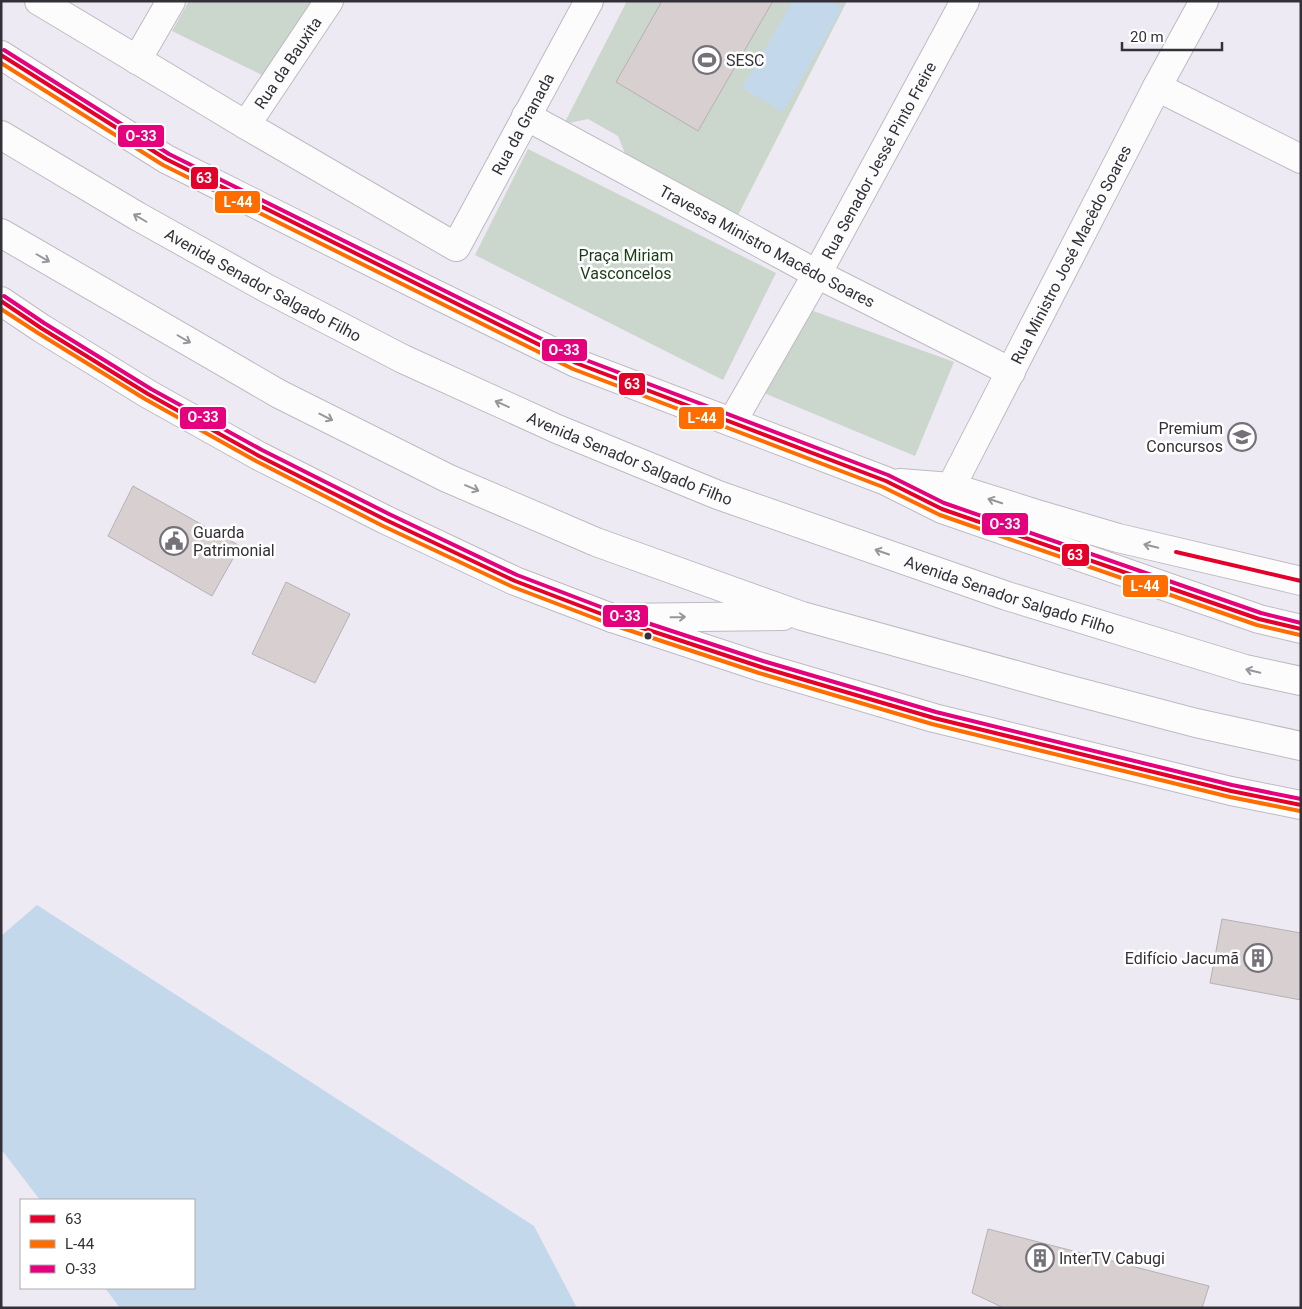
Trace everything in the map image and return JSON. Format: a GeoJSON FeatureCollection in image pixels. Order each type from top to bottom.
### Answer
{"type":"FeatureCollection","features":[{"type":"Feature","properties":{"kind":"main road"},"geometry":{"type":"LineString","coordinates":[[39,1],[246,125]]}},
{"type":"Feature","properties":{"kind":"main road"},"geometry":{"type":"LineString","coordinates":[[137,60],[171,1]]}},
{"type":"Feature","properties":{"kind":"main road","name":"Rua da Bauxita"},"geometry":{"type":"LineString","coordinates":[[246,125],[330,1]]}},
{"type":"Feature","properties":{"kind":"main road","name":"Rua da Granada"},"geometry":{"type":"LineString","coordinates":[[246,125],[456,247],[589,1]]}},
{"type":"Feature","properties":{"kind":"main road","name":"Rua Senador Jessé Pinto Freire"},"geometry":{"type":"LineString","coordinates":[[732,422],[817,274],[965,1]]}},
{"type":"Feature","properties":{"kind":"main road","name":"Rua Ministro José Macêdo Soares"},"geometry":{"type":"LineString","coordinates":[[947,498],[1157,87],[1204,1]]}},
{"type":"Feature","properties":{"kind":"main road"},"geometry":{"type":"LineString","coordinates":[[1,55],[166,158],[432,293],[576,363],[886,482],[947,498],[1037,514],[1118,538],[1301,581]]}},
{"type":"Feature","properties":{"kind":"main road"},"geometry":{"type":"LineString","coordinates":[[1157,87],[1301,159]]}},
{"type":"Feature","properties":{"kind":"main road","name":"Travessa Ministro Macêdo Soares"},"geometry":{"type":"LineString","coordinates":[[526,116],[817,274],[1011,372]]}},
{"type":"Feature","properties":{"kind":"main road","name":"Avenida Senador Salgado Filho"},"geometry":{"type":"LineString","coordinates":[[1,135],[137,216],[266,288],[404,359],[557,429],[718,495],[1007,596],[1245,669],[1301,681]]}},
{"type":"Feature","properties":{"kind":"main road"},"geometry":{"type":"LineString","coordinates":[[1,233],[279,394],[447,478],[596,542],[802,616],[1178,718],[1301,746]]}},
{"type":"Feature","properties":{"kind":"main road"},"geometry":{"type":"LineString","coordinates":[[1,301],[148,394],[259,456],[386,520],[515,581],[612,618],[761,667],[934,718],[1231,791],[1301,805]]}},
{"type":"Feature","properties":{"kind":"main road"},"geometry":{"type":"LineString","coordinates":[[947,498],[1250,616],[1301,629]]}},
{"type":"Feature","properties":{"kind":"main road"},"geometry":{"type":"LineString","coordinates":[[612,618],[802,616]]}},
{"type":"Feature","properties":{"kind":"green space"},"geometry":{"type":"Polygon","coordinates":[[[189,1],[315,1],[264,76],[172,31],[189,1]]]}},
{"type":"Feature","properties":{"kind":"green space","name":"SESC"},"geometry":{"type":"Polygon","coordinates":[[[627,1],[847,1],[734,223],[630,166],[618,136],[588,119],[564,124],[627,1]]]}},
{"type":"Feature","properties":{"kind":"green space","name":"Praça Miriam Vasconcelos"},"geometry":{"type":"Polygon","coordinates":[[[528,149],[776,273],[723,380],[475,255],[528,149]]]}},
{"type":"Feature","properties":{"kind":"green space"},"geometry":{"type":"Polygon","coordinates":[[[805,308],[954,362],[915,456],[764,393],[805,308]]]}},
{"type":"Feature","properties":{"kind":"water"},"geometry":{"type":"Polygon","coordinates":[[[793,1],[830,1],[842,8],[783,112],[742,88],[793,1]]]}},
{"type":"Feature","properties":{"kind":"water"},"geometry":{"type":"Polygon","coordinates":[[[37,905],[534,1226],[577,1308],[120,1308],[106,1289],[195,1289],[195,1199],[39,1199],[1,1149],[1,936],[37,905]]]}},
{"type":"Feature","properties":{"kind":"building"},"geometry":{"type":"Polygon","coordinates":[[[662,1],[773,1],[698,131],[616,82],[662,1]]]}},
{"type":"Feature","properties":{"kind":"building","name":"Guarda Patrimonial"},"geometry":{"type":"Polygon","coordinates":[[[133,486],[240,546],[212,596],[108,536],[133,486]]]}},
{"type":"Feature","properties":{"kind":"building"},"geometry":{"type":"Polygon","coordinates":[[[286,582],[350,614],[315,683],[252,654],[286,582]]]}},
{"type":"Feature","properties":{"kind":"building","name":"Edifício Jacumã"},"geometry":{"type":"Polygon","coordinates":[[[1222,919],[1301,933],[1301,1000],[1210,983],[1222,919]]]}},
{"type":"Feature","properties":{"kind":"building","name":"InterTV Cabugi"},"geometry":{"type":"Polygon","coordinates":[[[988,1229],[1209,1286],[1202,1308],[1004,1308],[972,1293],[988,1229]]]}},
{"type":"Feature","properties":{"kind":"transit line","name":"O-33"},"geometry":{"type":"LineString","coordinates":[[4,50],[169,154],[578,357],[888,475],[944,503],[1261,613],[1301,623]]}},
{"type":"Feature","properties":{"kind":"transit line","name":"63"},"geometry":{"type":"LineString","coordinates":[[1,55],[166,159],[576,363],[886,481],[942,509],[1259,619],[1301,629]]}},
{"type":"Feature","properties":{"kind":"transit line","name":"L-44"},"geometry":{"type":"LineString","coordinates":[[1,63],[163,165],[573,369],[883,487],[940,515],[1257,625],[1300,635]]}},
{"type":"Feature","properties":{"kind":"transit line","name":"O-33"},"geometry":{"type":"LineString","coordinates":[[4,296],[151,389],[262,450],[389,514],[517,575],[614,612],[763,661],[936,712],[1232,785],[1301,799]]}},
{"type":"Feature","properties":{"kind":"transit line","name":"63"},"geometry":{"type":"LineString","coordinates":[[1,301],[148,394],[259,456],[386,520],[515,581],[612,618],[761,667],[934,718],[1231,791],[1301,805]]}},
{"type":"Feature","properties":{"kind":"transit line","name":"L-44"},"geometry":{"type":"LineString","coordinates":[[1,309],[145,399],[256,461],[383,526],[513,587],[610,624],[759,673],[932,724],[1230,797],[1300,811]]}},
{"type":"Feature","properties":{"kind":"transit line","name":"63"},"geometry":{"type":"LineString","coordinates":[[1176,552],[1301,581]]}},
{"type":"Feature","properties":{"kind":"place","name":"SESC"},"geometry":{"type":"Point","coordinates":[707,60]}},
{"type":"Feature","properties":{"kind":"place","name":"Premium Concursos"},"geometry":{"type":"Point","coordinates":[1242,437]}},
{"type":"Feature","properties":{"kind":"place","name":"Guarda Patrimonial"},"geometry":{"type":"Point","coordinates":[174,541]}},
{"type":"Feature","properties":{"kind":"place","name":"Edifício Jacumã"},"geometry":{"type":"Point","coordinates":[1258,958]}},
{"type":"Feature","properties":{"kind":"place","name":"InterTV Cabugi"},"geometry":{"type":"Point","coordinates":[1040,1258]}}]}
